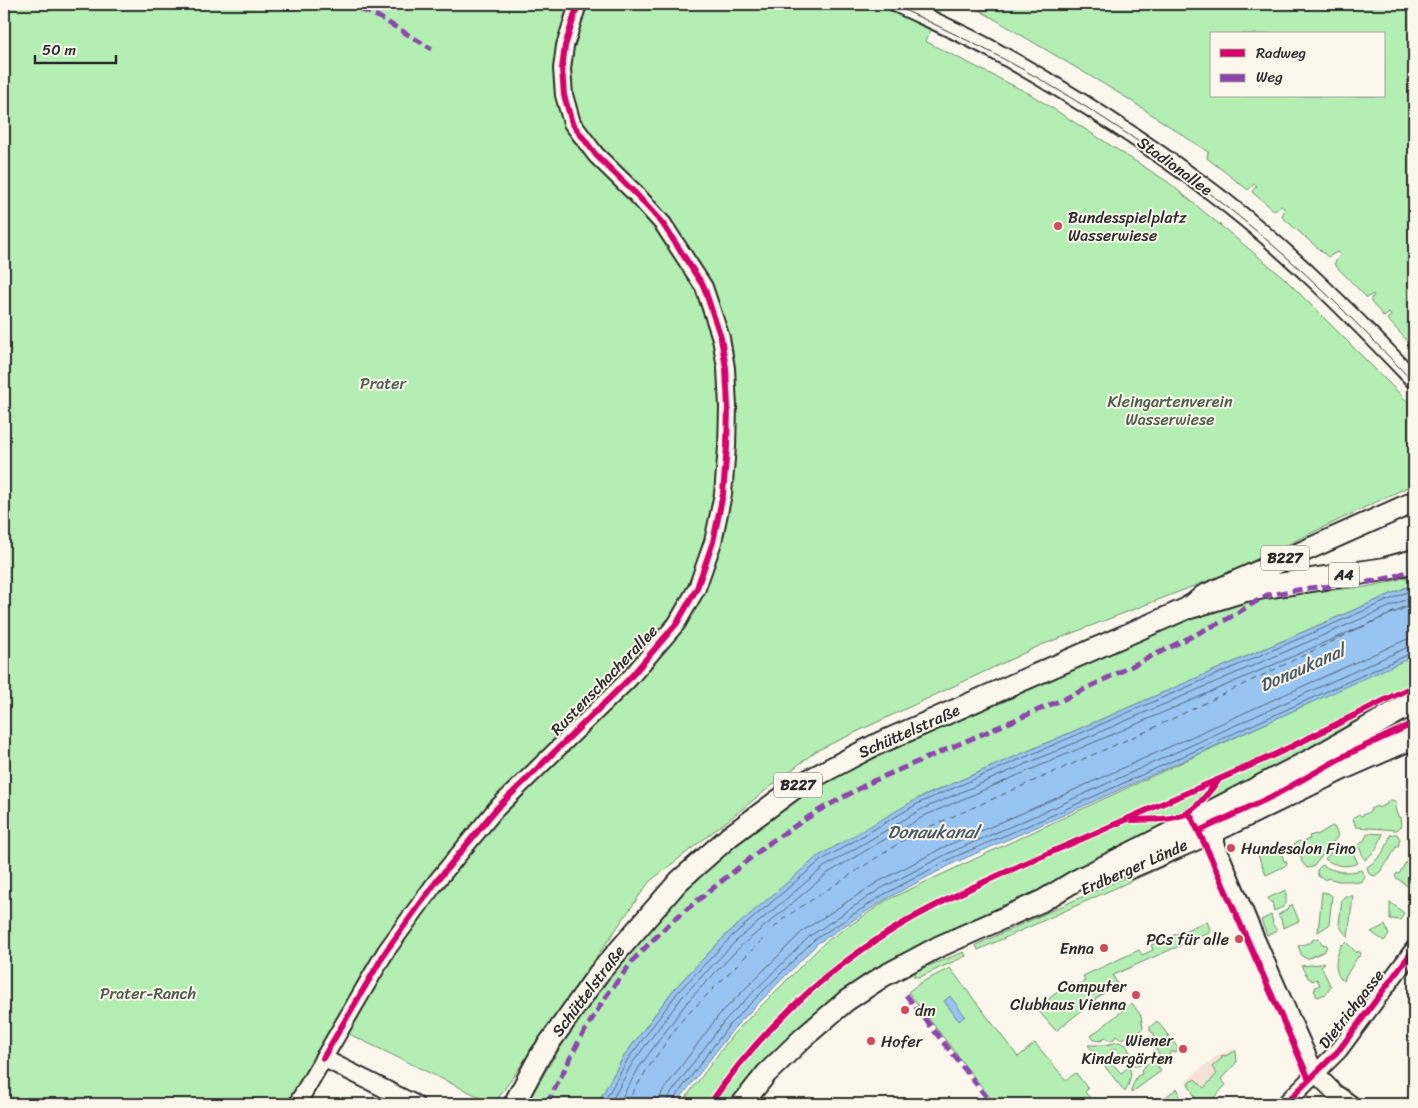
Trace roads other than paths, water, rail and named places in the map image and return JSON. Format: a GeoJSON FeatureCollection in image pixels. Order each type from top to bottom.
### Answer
{"type":"FeatureCollection","features":[{"type":"Feature","properties":{"kind":"highway","name":"A4"},"geometry":{"type":"LineString","coordinates":[[1190,607],[1245,590],[1385,569],[1414,560]]}},
{"type":"Feature","properties":{"kind":"highway"},"geometry":{"type":"LineString","coordinates":[[1194,821],[1314,759],[1414,702]]}},
{"type":"Feature","properties":{"kind":"main road","name":"Schüttelstraße"},"geometry":{"type":"LineString","coordinates":[[514,1104],[540,1056],[599,973],[679,881],[730,836],[799,785],[873,746],[1190,607],[1203,596],[1414,502]]}},
{"type":"Feature","properties":{"kind":"main road","name":"Erdberger Lände"},"geometry":{"type":"LineString","coordinates":[[1042,901],[1079,892],[1414,738]]}},
{"type":"Feature","properties":{"kind":"main road","name":"Erdberger Lände"},"geometry":{"type":"LineString","coordinates":[[742,1104],[766,1074],[803,1038],[846,1001],[882,977],[938,947],[1042,901],[1075,881],[1194,821]]}},
{"type":"Feature","properties":{"kind":"street","name":"Rustenschacherallee"},"geometry":{"type":"LineString","coordinates":[[297,1104],[386,951],[442,875],[496,809],[629,679],[677,623],[698,588],[713,542],[723,494],[728,447],[726,368],[721,338],[704,287],[663,224],[636,194],[596,155],[572,123],[564,95],[562,69],[564,46],[578,4]]}},
{"type":"Feature","properties":{"kind":"street","name":"Stadionallee"},"geometry":{"type":"LineString","coordinates":[[897,4],[990,49],[1041,78],[1124,130],[1212,192],[1315,280],[1414,380]]}},
{"type":"Feature","properties":{"kind":"street"},"geometry":{"type":"LineString","coordinates":[[1228,804],[1218,821],[1216,844],[1315,1073],[1335,1093],[1351,1104]]}},
{"type":"Feature","properties":{"kind":"street","name":"Dietrichgasse"},"geometry":{"type":"LineString","coordinates":[[1285,1104],[1340,1050],[1414,949]]}},
{"type":"Feature","properties":{"kind":"street"},"geometry":{"type":"LineString","coordinates":[[323,1058],[411,1103]]}},
{"type":"Feature","properties":{"kind":"water","name":"Donaukanal"},"geometry":{"type":"Polygon","coordinates":[[[1414,584],[1414,656],[954,863],[886,899],[818,943],[734,1028],[676,1104],[597,1104],[624,1056],[674,989],[728,933],[817,857],[917,799],[1414,584]]]}},
{"type":"Feature","properties":{"kind":"water"},"geometry":{"type":"Polygon","coordinates":[[[950,996],[965,1016],[959,1021],[944,1001],[950,996]]]}},
{"type":"Feature","properties":{"kind":"tram line"},"geometry":{"type":"LineString","coordinates":[[892,4],[1024,70],[1088,108],[1181,171],[1240,217],[1325,292],[1414,383]]}},
{"type":"Feature","properties":{"kind":"place","name":"Bundesspielplatz Wasserwiese"},"geometry":{"type":"Point","coordinates":[1058,226]}},
{"type":"Feature","properties":{"kind":"place","name":"Hundesalon Fino"},"geometry":{"type":"Point","coordinates":[1231,848]}},
{"type":"Feature","properties":{"kind":"place","name":"PCs für alle"},"geometry":{"type":"Point","coordinates":[1239,939]}},
{"type":"Feature","properties":{"kind":"place","name":"Enna"},"geometry":{"type":"Point","coordinates":[1104,948]}},
{"type":"Feature","properties":{"kind":"place","name":"Computer Clubhaus Vienna"},"geometry":{"type":"Point","coordinates":[1136,995]}},
{"type":"Feature","properties":{"kind":"place","name":"dm"},"geometry":{"type":"Point","coordinates":[905,1010]}},
{"type":"Feature","properties":{"kind":"place","name":"Hofer"},"geometry":{"type":"Point","coordinates":[871,1041]}},
{"type":"Feature","properties":{"kind":"place","name":"Wiener Kindergärten"},"geometry":{"type":"Point","coordinates":[1183,1049]}},
{"type":"Feature","properties":{"kind":"park label","name":"Prater"},"geometry":{"type":"Point","coordinates":[383,383]}},
{"type":"Feature","properties":{"kind":"park label","name":"Kleingartenverein Wasserwiese"},"geometry":{"type":"Point","coordinates":[1170,410]}},
{"type":"Feature","properties":{"kind":"park label","name":"Prater-Ranch"},"geometry":{"type":"Point","coordinates":[148,993]}}]}
